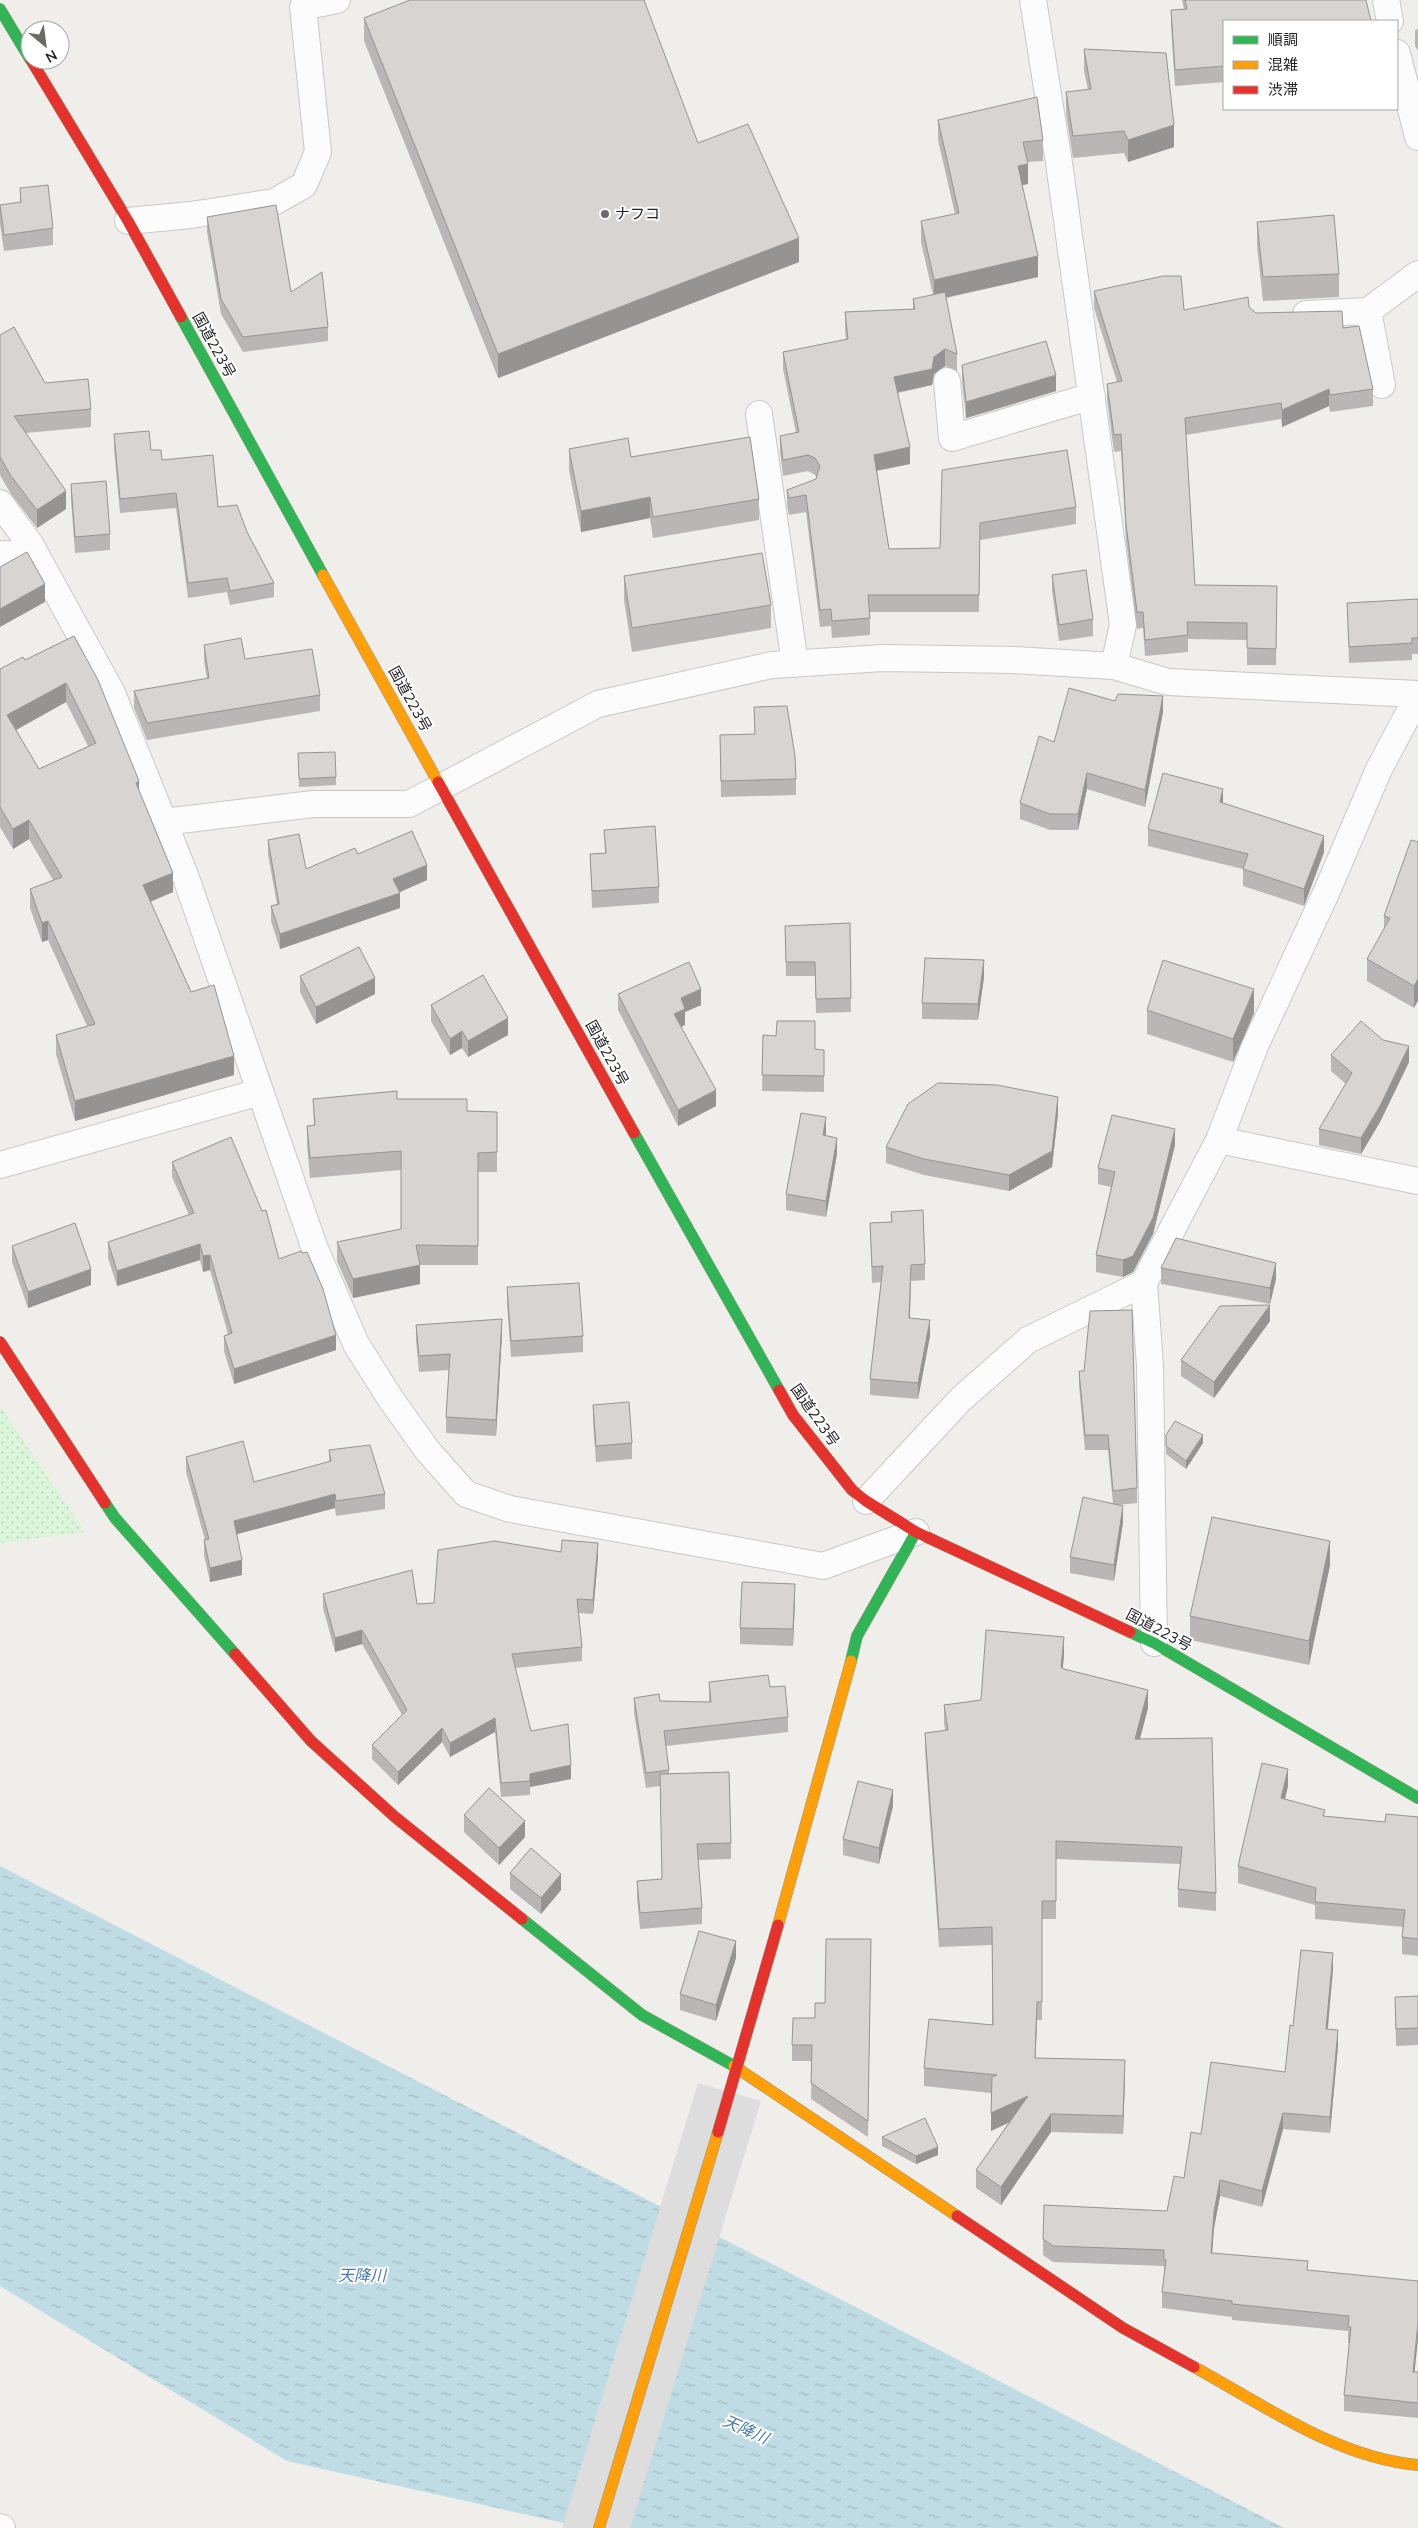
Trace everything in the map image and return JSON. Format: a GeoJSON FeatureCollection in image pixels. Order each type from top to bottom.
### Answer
{"type":"FeatureCollection","features":[{"type":"Feature","properties":{"kind":"main road","name":"国道223号"},"geometry":{"type":"LineString","coordinates":[[0,9],[20,43]]}},
{"type":"Feature","properties":{"kind":"main road","name":"国道223号"},"geometry":{"type":"LineString","coordinates":[[36,70],[128,221],[441,788],[793,1415],[852,1490],[866,1501],[916,1532],[1154,1643],[1418,1798]]}},
{"type":"Feature","properties":{"kind":"main road"},"geometry":{"type":"LineString","coordinates":[[0,1342],[115,1518],[311,1741],[395,1817],[642,2015],[736,2068],[1123,2328],[1329,2441],[1396,2463],[1418,2465]]}},
{"type":"Feature","properties":{"kind":"main road"},"geometry":{"type":"LineString","coordinates":[[598,2528],[729,2096],[843,1694],[857,1636],[916,1532]]}},
{"type":"Feature","properties":{"kind":"street"},"geometry":{"type":"LineString","coordinates":[[128,221],[191,215],[274,202],[304,185],[318,152],[303,7],[338,0]]}},
{"type":"Feature","properties":{"kind":"street"},"geometry":{"type":"LineString","coordinates":[[1033,0],[1059,163],[1123,625],[1114,666]]}},
{"type":"Feature","properties":{"kind":"street"},"geometry":{"type":"LineString","coordinates":[[1386,0],[1390,20]]}},
{"type":"Feature","properties":{"kind":"street"},"geometry":{"type":"LineString","coordinates":[[1398,57],[1418,137]]}},
{"type":"Feature","properties":{"kind":"street"},"geometry":{"type":"LineString","coordinates":[[1281,315],[1368,311],[1418,274]]}},
{"type":"Feature","properties":{"kind":"street"},"geometry":{"type":"LineString","coordinates":[[1368,311],[1382,385]]}},
{"type":"Feature","properties":{"kind":"street"},"geometry":{"type":"LineString","coordinates":[[947,380],[952,438],[1092,396]]}},
{"type":"Feature","properties":{"kind":"street"},"geometry":{"type":"LineString","coordinates":[[759,414],[784,491],[794,664]]}},
{"type":"Feature","properties":{"kind":"street"},"geometry":{"type":"LineString","coordinates":[[0,503],[36,555],[112,693],[185,875],[315,1250],[356,1344],[390,1398],[427,1450],[466,1494],[510,1510],[823,1566],[916,1532]]}},
{"type":"Feature","properties":{"kind":"street"},"geometry":{"type":"LineString","coordinates":[[0,554],[36,555]]}},
{"type":"Feature","properties":{"kind":"street"},"geometry":{"type":"LineString","coordinates":[[164,822],[313,804],[408,804],[598,704],[772,665],[884,658],[1014,660],[1114,666],[1168,682],[1418,695],[1379,769],[1327,891],[1255,1046],[1219,1140],[1144,1282],[1150,1366],[1154,1643]]}},
{"type":"Feature","properties":{"kind":"street"},"geometry":{"type":"LineString","coordinates":[[0,1165],[260,1092]]}},
{"type":"Feature","properties":{"kind":"street"},"geometry":{"type":"LineString","coordinates":[[1219,1140],[1418,1181]]}},
{"type":"Feature","properties":{"kind":"street"},"geometry":{"type":"LineString","coordinates":[[866,1501],[960,1399],[1028,1340],[1144,1282]]}},
{"type":"Feature","properties":{"kind":"green space"},"geometry":{"type":"Polygon","coordinates":[[[0,1406],[85,1532],[0,1543],[0,1406]]]}},
{"type":"Feature","properties":{"kind":"water","name":"天降川"},"geometry":{"type":"Polygon","coordinates":[[[0,1866],[1284,2528],[586,2528],[287,2461],[0,2286],[0,1866]]]}},
{"type":"Feature","properties":{"kind":"pier"},"geometry":{"type":"Polygon","coordinates":[[[698,2083],[761,2101],[630,2528],[562,2528],[698,2083]]]}},
{"type":"Feature","properties":{"kind":"building","name":"ナフコ"},"geometry":{"type":"Polygon","coordinates":[[[410,0],[644,0],[698,143],[748,124],[799,238],[498,354],[364,18],[410,0]]]}},
{"type":"Feature","properties":{"kind":"building"},"geometry":{"type":"Polygon","coordinates":[[[1185,0],[1366,0],[1371,20],[1223,20],[1223,66],[1175,70],[1171,10],[1187,9],[1185,0]]]}},
{"type":"Feature","properties":{"kind":"building"},"geometry":{"type":"Polygon","coordinates":[[[1084,49],[1166,53],[1174,125],[1128,140],[1124,131],[1073,136],[1066,92],[1091,89],[1084,49]]]}},
{"type":"Feature","properties":{"kind":"building"},"geometry":{"type":"Polygon","coordinates":[[[1037,97],[1043,140],[1023,142],[1028,164],[1018,166],[1038,256],[934,280],[921,221],[959,213],[938,120],[1037,97]]]}},
{"type":"Feature","properties":{"kind":"building"},"geometry":{"type":"Polygon","coordinates":[[[48,185],[53,228],[4,235],[0,205],[21,202],[20,188],[48,185]]]}},
{"type":"Feature","properties":{"kind":"building"},"geometry":{"type":"Polygon","coordinates":[[[276,205],[291,292],[322,272],[328,327],[243,337],[221,299],[207,217],[276,205]]]}},
{"type":"Feature","properties":{"kind":"building"},"geometry":{"type":"Polygon","coordinates":[[[1334,215],[1339,274],[1263,277],[1257,222],[1334,215]]]}},
{"type":"Feature","properties":{"kind":"building"},"geometry":{"type":"Polygon","coordinates":[[[1163,276],[1181,276],[1184,310],[1248,297],[1249,307],[1256,313],[1342,311],[1343,328],[1359,326],[1373,389],[1330,395],[1329,389],[1282,410],[1281,403],[1185,418],[1195,585],[1277,586],[1276,649],[1247,648],[1247,623],[1187,622],[1188,635],[1145,640],[1143,612],[1137,612],[1126,524],[1121,434],[1114,435],[1107,384],[1122,381],[1094,291],[1163,276]]]}},
{"type":"Feature","properties":{"kind":"building"},"geometry":{"type":"Polygon","coordinates":[[[945,292],[957,354],[945,349],[934,357],[932,369],[894,377],[910,447],[874,455],[889,549],[940,548],[942,470],[1067,450],[1076,507],[980,523],[979,595],[868,595],[870,618],[832,621],[831,609],[820,610],[806,495],[789,498],[787,490],[816,479],[820,466],[815,458],[808,455],[783,460],[780,436],[799,432],[783,352],[848,339],[845,312],[915,309],[913,299],[945,292]]]}},
{"type":"Feature","properties":{"kind":"building"},"geometry":{"type":"Polygon","coordinates":[[[14,327],[45,383],[88,379],[91,409],[14,416],[66,491],[37,510],[11,476],[0,457],[0,335],[14,327]]]}},
{"type":"Feature","properties":{"kind":"building"},"geometry":{"type":"Polygon","coordinates":[[[1046,341],[1056,375],[966,402],[962,365],[1046,341]]]}},
{"type":"Feature","properties":{"kind":"building"},"geometry":{"type":"Polygon","coordinates":[[[149,431],[151,450],[161,450],[162,460],[213,455],[218,507],[237,505],[247,532],[274,583],[230,591],[227,578],[188,583],[176,493],[120,499],[114,434],[149,431]]]}},
{"type":"Feature","properties":{"kind":"building"},"geometry":{"type":"Polygon","coordinates":[[[750,437],[759,499],[653,517],[650,497],[581,511],[569,449],[628,438],[631,457],[750,437]]]}},
{"type":"Feature","properties":{"kind":"building"},"geometry":{"type":"Polygon","coordinates":[[[106,481],[110,534],[75,537],[71,484],[106,481]]]}},
{"type":"Feature","properties":{"kind":"building"},"geometry":{"type":"Polygon","coordinates":[[[27,552],[45,584],[0,609],[0,567],[27,552]]]}},
{"type":"Feature","properties":{"kind":"building"},"geometry":{"type":"Polygon","coordinates":[[[762,553],[771,605],[632,628],[624,576],[762,553]]]}},
{"type":"Feature","properties":{"kind":"building"},"geometry":{"type":"Polygon","coordinates":[[[1086,570],[1093,619],[1059,625],[1052,575],[1086,570]]]}},
{"type":"Feature","properties":{"kind":"building"},"geometry":{"type":"Polygon","coordinates":[[[1418,599],[1418,638],[1412,638],[1412,643],[1349,647],[1347,603],[1418,599]]]}},
{"type":"Feature","properties":{"kind":"building"},"geometry":{"type":"Polygon","coordinates":[[[74,636],[98,680],[139,781],[136,783],[173,873],[143,885],[191,992],[214,985],[234,1056],[75,1101],[56,1035],[95,1024],[48,921],[42,923],[30,889],[62,877],[29,820],[13,829],[0,807],[0,669],[23,657],[25,660],[74,636]],[[66,683],[7,715],[39,769],[96,743],[66,683]]]}},
{"type":"Feature","properties":{"kind":"building"},"geometry":{"type":"Polygon","coordinates":[[[241,638],[245,659],[312,649],[320,695],[147,723],[134,691],[209,678],[204,645],[241,638]]]}},
{"type":"Feature","properties":{"kind":"building"},"geometry":{"type":"Polygon","coordinates":[[[1069,688],[1115,701],[1118,694],[1163,696],[1145,790],[1087,773],[1078,814],[1050,814],[1020,803],[1039,736],[1054,742],[1069,688]]]}},
{"type":"Feature","properties":{"kind":"building"},"geometry":{"type":"Polygon","coordinates":[[[787,706],[795,756],[796,779],[721,781],[720,735],[755,734],[754,707],[787,706]]]}},
{"type":"Feature","properties":{"kind":"building"},"geometry":{"type":"Polygon","coordinates":[[[335,752],[336,777],[299,779],[298,753],[335,752]]]}},
{"type":"Feature","properties":{"kind":"building"},"geometry":{"type":"Polygon","coordinates":[[[1163,773],[1223,789],[1220,802],[1324,836],[1304,889],[1243,869],[1248,854],[1148,829],[1163,773]]]}},
{"type":"Feature","properties":{"kind":"building"},"geometry":{"type":"Polygon","coordinates":[[[655,826],[659,887],[592,891],[590,854],[606,853],[604,830],[655,826]]]}},
{"type":"Feature","properties":{"kind":"building"},"geometry":{"type":"Polygon","coordinates":[[[412,831],[427,865],[393,879],[400,893],[280,934],[271,906],[279,904],[268,840],[299,834],[306,869],[355,848],[358,854],[412,831]]]}},
{"type":"Feature","properties":{"kind":"building"},"geometry":{"type":"Polygon","coordinates":[[[1411,840],[1418,842],[1418,979],[1414,986],[1367,959],[1390,918],[1384,916],[1411,840]]]}},
{"type":"Feature","properties":{"kind":"building"},"geometry":{"type":"Polygon","coordinates":[[[850,923],[851,998],[816,999],[815,962],[786,962],[785,926],[850,923]]]}},
{"type":"Feature","properties":{"kind":"building"},"geometry":{"type":"Polygon","coordinates":[[[359,947],[375,978],[316,1007],[300,976],[359,947]]]}},
{"type":"Feature","properties":{"kind":"building"},"geometry":{"type":"Polygon","coordinates":[[[925,958],[984,960],[978,1004],[922,1003],[925,958]]]}},
{"type":"Feature","properties":{"kind":"building"},"geometry":{"type":"Polygon","coordinates":[[[1163,960],[1254,989],[1233,1039],[1147,1010],[1163,960]]]}},
{"type":"Feature","properties":{"kind":"building"},"geometry":{"type":"Polygon","coordinates":[[[689,962],[701,989],[681,998],[685,1009],[674,1014],[716,1090],[678,1110],[618,994],[689,962]]]}},
{"type":"Feature","properties":{"kind":"building"},"geometry":{"type":"Polygon","coordinates":[[[483,975],[508,1018],[468,1041],[462,1031],[450,1039],[431,1005],[483,975]]]}},
{"type":"Feature","properties":{"kind":"building"},"geometry":{"type":"Polygon","coordinates":[[[777,1021],[815,1021],[815,1049],[824,1050],[824,1076],[762,1075],[763,1035],[776,1036],[777,1021]]]}},
{"type":"Feature","properties":{"kind":"building"},"geometry":{"type":"Polygon","coordinates":[[[1361,1021],[1383,1040],[1409,1046],[1380,1106],[1361,1138],[1319,1129],[1352,1073],[1331,1055],[1361,1021]]]}},
{"type":"Feature","properties":{"kind":"building"},"geometry":{"type":"Polygon","coordinates":[[[938,1083],[997,1085],[1058,1097],[1052,1151],[1009,1175],[924,1159],[886,1147],[908,1104],[938,1083]]]}},
{"type":"Feature","properties":{"kind":"building"},"geometry":{"type":"Polygon","coordinates":[[[397,1091],[397,1099],[467,1099],[467,1111],[497,1112],[497,1152],[478,1153],[478,1246],[416,1245],[420,1265],[353,1279],[337,1242],[401,1229],[401,1151],[310,1158],[307,1126],[315,1125],[313,1099],[397,1091]]]}},
{"type":"Feature","properties":{"kind":"building"},"geometry":{"type":"Polygon","coordinates":[[[801,1113],[826,1117],[823,1135],[837,1138],[826,1201],[786,1194],[801,1113]]]}},
{"type":"Feature","properties":{"kind":"building"},"geometry":{"type":"Polygon","coordinates":[[[1112,1115],[1175,1129],[1153,1218],[1133,1256],[1123,1260],[1096,1255],[1115,1172],[1098,1168],[1112,1115]]]}},
{"type":"Feature","properties":{"kind":"building"},"geometry":{"type":"Polygon","coordinates":[[[231,1137],[262,1211],[266,1210],[279,1259],[301,1251],[302,1253],[307,1252],[323,1289],[336,1335],[234,1369],[224,1336],[232,1333],[210,1255],[203,1256],[200,1244],[117,1271],[108,1242],[194,1213],[172,1162],[231,1137]]]}},
{"type":"Feature","properties":{"kind":"building"},"geometry":{"type":"Polygon","coordinates":[[[923,1210],[925,1264],[911,1265],[909,1318],[930,1320],[918,1383],[870,1379],[883,1266],[872,1267],[870,1223],[892,1222],[891,1212],[923,1210]]]}},
{"type":"Feature","properties":{"kind":"building"},"geometry":{"type":"Polygon","coordinates":[[[75,1223],[91,1269],[28,1292],[12,1246],[75,1223]]]}},
{"type":"Feature","properties":{"kind":"building"},"geometry":{"type":"Polygon","coordinates":[[[1176,1238],[1276,1263],[1270,1288],[1161,1268],[1176,1238]]]}},
{"type":"Feature","properties":{"kind":"building"},"geometry":{"type":"Polygon","coordinates":[[[579,1283],[583,1336],[511,1341],[507,1287],[579,1283]]]}},
{"type":"Feature","properties":{"kind":"building"},"geometry":{"type":"Polygon","coordinates":[[[1270,1305],[1214,1382],[1181,1360],[1220,1306],[1270,1305]]]}},
{"type":"Feature","properties":{"kind":"building"},"geometry":{"type":"Polygon","coordinates":[[[1132,1310],[1137,1488],[1113,1491],[1108,1435],[1085,1435],[1079,1371],[1084,1371],[1090,1311],[1132,1310]]]}},
{"type":"Feature","properties":{"kind":"building"},"geometry":{"type":"Polygon","coordinates":[[[502,1319],[496,1420],[446,1417],[450,1354],[419,1356],[416,1325],[502,1319]]]}},
{"type":"Feature","properties":{"kind":"building"},"geometry":{"type":"Polygon","coordinates":[[[629,1402],[632,1443],[596,1446],[593,1405],[629,1402]]]}},
{"type":"Feature","properties":{"kind":"building"},"geometry":{"type":"Polygon","coordinates":[[[1175,1421],[1203,1435],[1186,1461],[1166,1446],[1166,1435],[1175,1421]]]}},
{"type":"Feature","properties":{"kind":"building"},"geometry":{"type":"Polygon","coordinates":[[[243,1441],[254,1482],[331,1461],[329,1450],[370,1445],[385,1494],[336,1501],[335,1494],[234,1521],[242,1560],[210,1568],[204,1540],[209,1539],[186,1457],[243,1441]]]}},
{"type":"Feature","properties":{"kind":"building"},"geometry":{"type":"Polygon","coordinates":[[[1083,1497],[1123,1506],[1114,1565],[1070,1557],[1083,1497]]]}},
{"type":"Feature","properties":{"kind":"building"},"geometry":{"type":"Polygon","coordinates":[[[1212,1517],[1330,1541],[1309,1641],[1190,1616],[1212,1517]]]}},
{"type":"Feature","properties":{"kind":"building"},"geometry":{"type":"Polygon","coordinates":[[[562,1540],[598,1543],[593,1600],[577,1599],[582,1647],[512,1654],[531,1731],[568,1724],[571,1765],[530,1774],[530,1781],[501,1783],[495,1718],[450,1743],[442,1728],[398,1772],[372,1745],[407,1710],[362,1630],[335,1638],[323,1594],[412,1570],[417,1604],[434,1603],[438,1550],[495,1541],[561,1552],[562,1540]]]}},
{"type":"Feature","properties":{"kind":"building"},"geometry":{"type":"Polygon","coordinates":[[[742,1582],[795,1584],[793,1629],[740,1628],[742,1582]]]}},
{"type":"Feature","properties":{"kind":"building"},"geometry":{"type":"Polygon","coordinates":[[[986,1630],[1064,1637],[1061,1667],[1064,1669],[1148,1690],[1135,1739],[1212,1738],[1216,1893],[1178,1889],[1182,1847],[1056,1841],[1056,1901],[1042,1901],[1042,2002],[1037,2002],[1035,2058],[1125,2060],[1123,2116],[1051,2114],[1001,2187],[976,2170],[1028,2096],[991,2113],[992,2077],[997,2075],[924,2068],[929,2019],[993,2025],[992,1927],[939,1929],[925,1733],[948,1730],[944,1705],[981,1700],[986,1630]]]}},
{"type":"Feature","properties":{"kind":"building"},"geometry":{"type":"Polygon","coordinates":[[[768,1675],[770,1687],[785,1686],[788,1717],[664,1731],[669,1770],[646,1773],[634,1698],[659,1694],[660,1701],[711,1702],[709,1682],[768,1675]]]}},
{"type":"Feature","properties":{"kind":"building"},"geometry":{"type":"Polygon","coordinates":[[[1262,1763],[1288,1769],[1281,1798],[1325,1810],[1323,1816],[1385,1822],[1386,1814],[1418,1817],[1418,1939],[1402,1937],[1405,1910],[1315,1902],[1316,1888],[1238,1866],[1262,1763]]]}},
{"type":"Feature","properties":{"kind":"building"},"geometry":{"type":"Polygon","coordinates":[[[729,1772],[731,1843],[697,1844],[702,1908],[640,1913],[637,1881],[662,1879],[660,1774],[729,1772]]]}},
{"type":"Feature","properties":{"kind":"building"},"geometry":{"type":"Polygon","coordinates":[[[858,1781],[893,1790],[879,1848],[843,1839],[858,1781]]]}},
{"type":"Feature","properties":{"kind":"building"},"geometry":{"type":"Polygon","coordinates":[[[489,1788],[525,1821],[499,1848],[464,1815],[489,1788]]]}},
{"type":"Feature","properties":{"kind":"building"},"geometry":{"type":"Polygon","coordinates":[[[531,1848],[561,1874],[541,1898],[510,1873],[531,1848]]]}},
{"type":"Feature","properties":{"kind":"building"},"geometry":{"type":"Polygon","coordinates":[[[699,1931],[736,1941],[716,2005],[680,1994],[699,1931]]]}},
{"type":"Feature","properties":{"kind":"building"},"geometry":{"type":"Polygon","coordinates":[[[826,1939],[871,1939],[868,2121],[811,2083],[812,2045],[792,2045],[793,2018],[815,2018],[815,2003],[825,2003],[826,1939]]]}},
{"type":"Feature","properties":{"kind":"building"},"geometry":{"type":"Polygon","coordinates":[[[1301,1950],[1333,1953],[1326,2029],[1338,2030],[1330,2117],[1283,2113],[1262,2191],[1220,2180],[1214,2212],[1211,2253],[1308,2261],[1307,2270],[1418,2281],[1418,2323],[1413,2372],[1418,2372],[1418,2403],[1344,2395],[1351,2327],[1348,2327],[1349,2316],[1232,2304],[1232,2301],[1162,2292],[1166,2260],[1164,2260],[1164,2250],[1053,2246],[1043,2239],[1044,2205],[1167,2211],[1174,2176],[1184,2178],[1191,2132],[1201,2134],[1211,2062],[1285,2072],[1290,2025],[1293,2026],[1301,1950]]]}},
{"type":"Feature","properties":{"kind":"building"},"geometry":{"type":"Polygon","coordinates":[[[1418,1996],[1418,2028],[1396,2029],[1395,1997],[1418,1996]]]}},
{"type":"Feature","properties":{"kind":"building"},"geometry":{"type":"Polygon","coordinates":[[[925,2118],[938,2147],[916,2156],[882,2137],[925,2118]]]}},
{"type":"Feature","properties":{"kind":"traffic: fast"},"geometry":{"type":"LineString","coordinates":[[0,9],[20,42]]}},
{"type":"Feature","properties":{"kind":"traffic: fast"},"geometry":{"type":"LineString","coordinates":[[181,317],[323,575]]}},
{"type":"Feature","properties":{"kind":"traffic: fast"},"geometry":{"type":"LineString","coordinates":[[634,1133],[779,1390]]}},
{"type":"Feature","properties":{"kind":"traffic: fast"},"geometry":{"type":"LineString","coordinates":[[105,1503],[115,1518],[235,1654]]}},
{"type":"Feature","properties":{"kind":"traffic: fast"},"geometry":{"type":"LineString","coordinates":[[851,1661],[857,1636],[916,1532]]}},
{"type":"Feature","properties":{"kind":"traffic: fast"},"geometry":{"type":"LineString","coordinates":[[1130,1632],[1154,1643],[1418,1798]]}},
{"type":"Feature","properties":{"kind":"traffic: fast"},"geometry":{"type":"LineString","coordinates":[[522,1919],[642,2015],[734,2066]]}},
{"type":"Feature","properties":{"kind":"traffic: slow"},"geometry":{"type":"LineString","coordinates":[[323,575],[438,782]]}},
{"type":"Feature","properties":{"kind":"traffic: slow"},"geometry":{"type":"LineString","coordinates":[[778,1925],[851,1661]]}},
{"type":"Feature","properties":{"kind":"traffic: slow"},"geometry":{"type":"LineString","coordinates":[[734,2066],[957,2216]]}},
{"type":"Feature","properties":{"kind":"traffic: slow"},"geometry":{"type":"LineString","coordinates":[[599,2528],[718,2132]]}},
{"type":"Feature","properties":{"kind":"traffic: slow"},"geometry":{"type":"LineString","coordinates":[[1194,2367],[1274,2413],[1330,2441],[1388,2460],[1418,2465]]}},
{"type":"Feature","properties":{"kind":"traffic: jam"},"geometry":{"type":"LineString","coordinates":[[37,70],[128,221],[181,317]]}},
{"type":"Feature","properties":{"kind":"traffic: jam"},"geometry":{"type":"LineString","coordinates":[[438,782],[634,1133]]}},
{"type":"Feature","properties":{"kind":"traffic: jam"},"geometry":{"type":"LineString","coordinates":[[0,1342],[105,1503]]}},
{"type":"Feature","properties":{"kind":"traffic: jam"},"geometry":{"type":"LineString","coordinates":[[779,1390],[793,1415],[852,1490],[866,1501],[916,1532],[1130,1632]]}},
{"type":"Feature","properties":{"kind":"traffic: jam"},"geometry":{"type":"LineString","coordinates":[[235,1654],[311,1741],[395,1817],[522,1919]]}},
{"type":"Feature","properties":{"kind":"traffic: jam"},"geometry":{"type":"LineString","coordinates":[[718,2132],[778,1925]]}},
{"type":"Feature","properties":{"kind":"traffic: jam"},"geometry":{"type":"LineString","coordinates":[[957,2216],[1123,2328],[1194,2367]]}},
{"type":"Feature","properties":{"kind":"place","name":"ナフコ"},"geometry":{"type":"Point","coordinates":[605,214]}}]}
